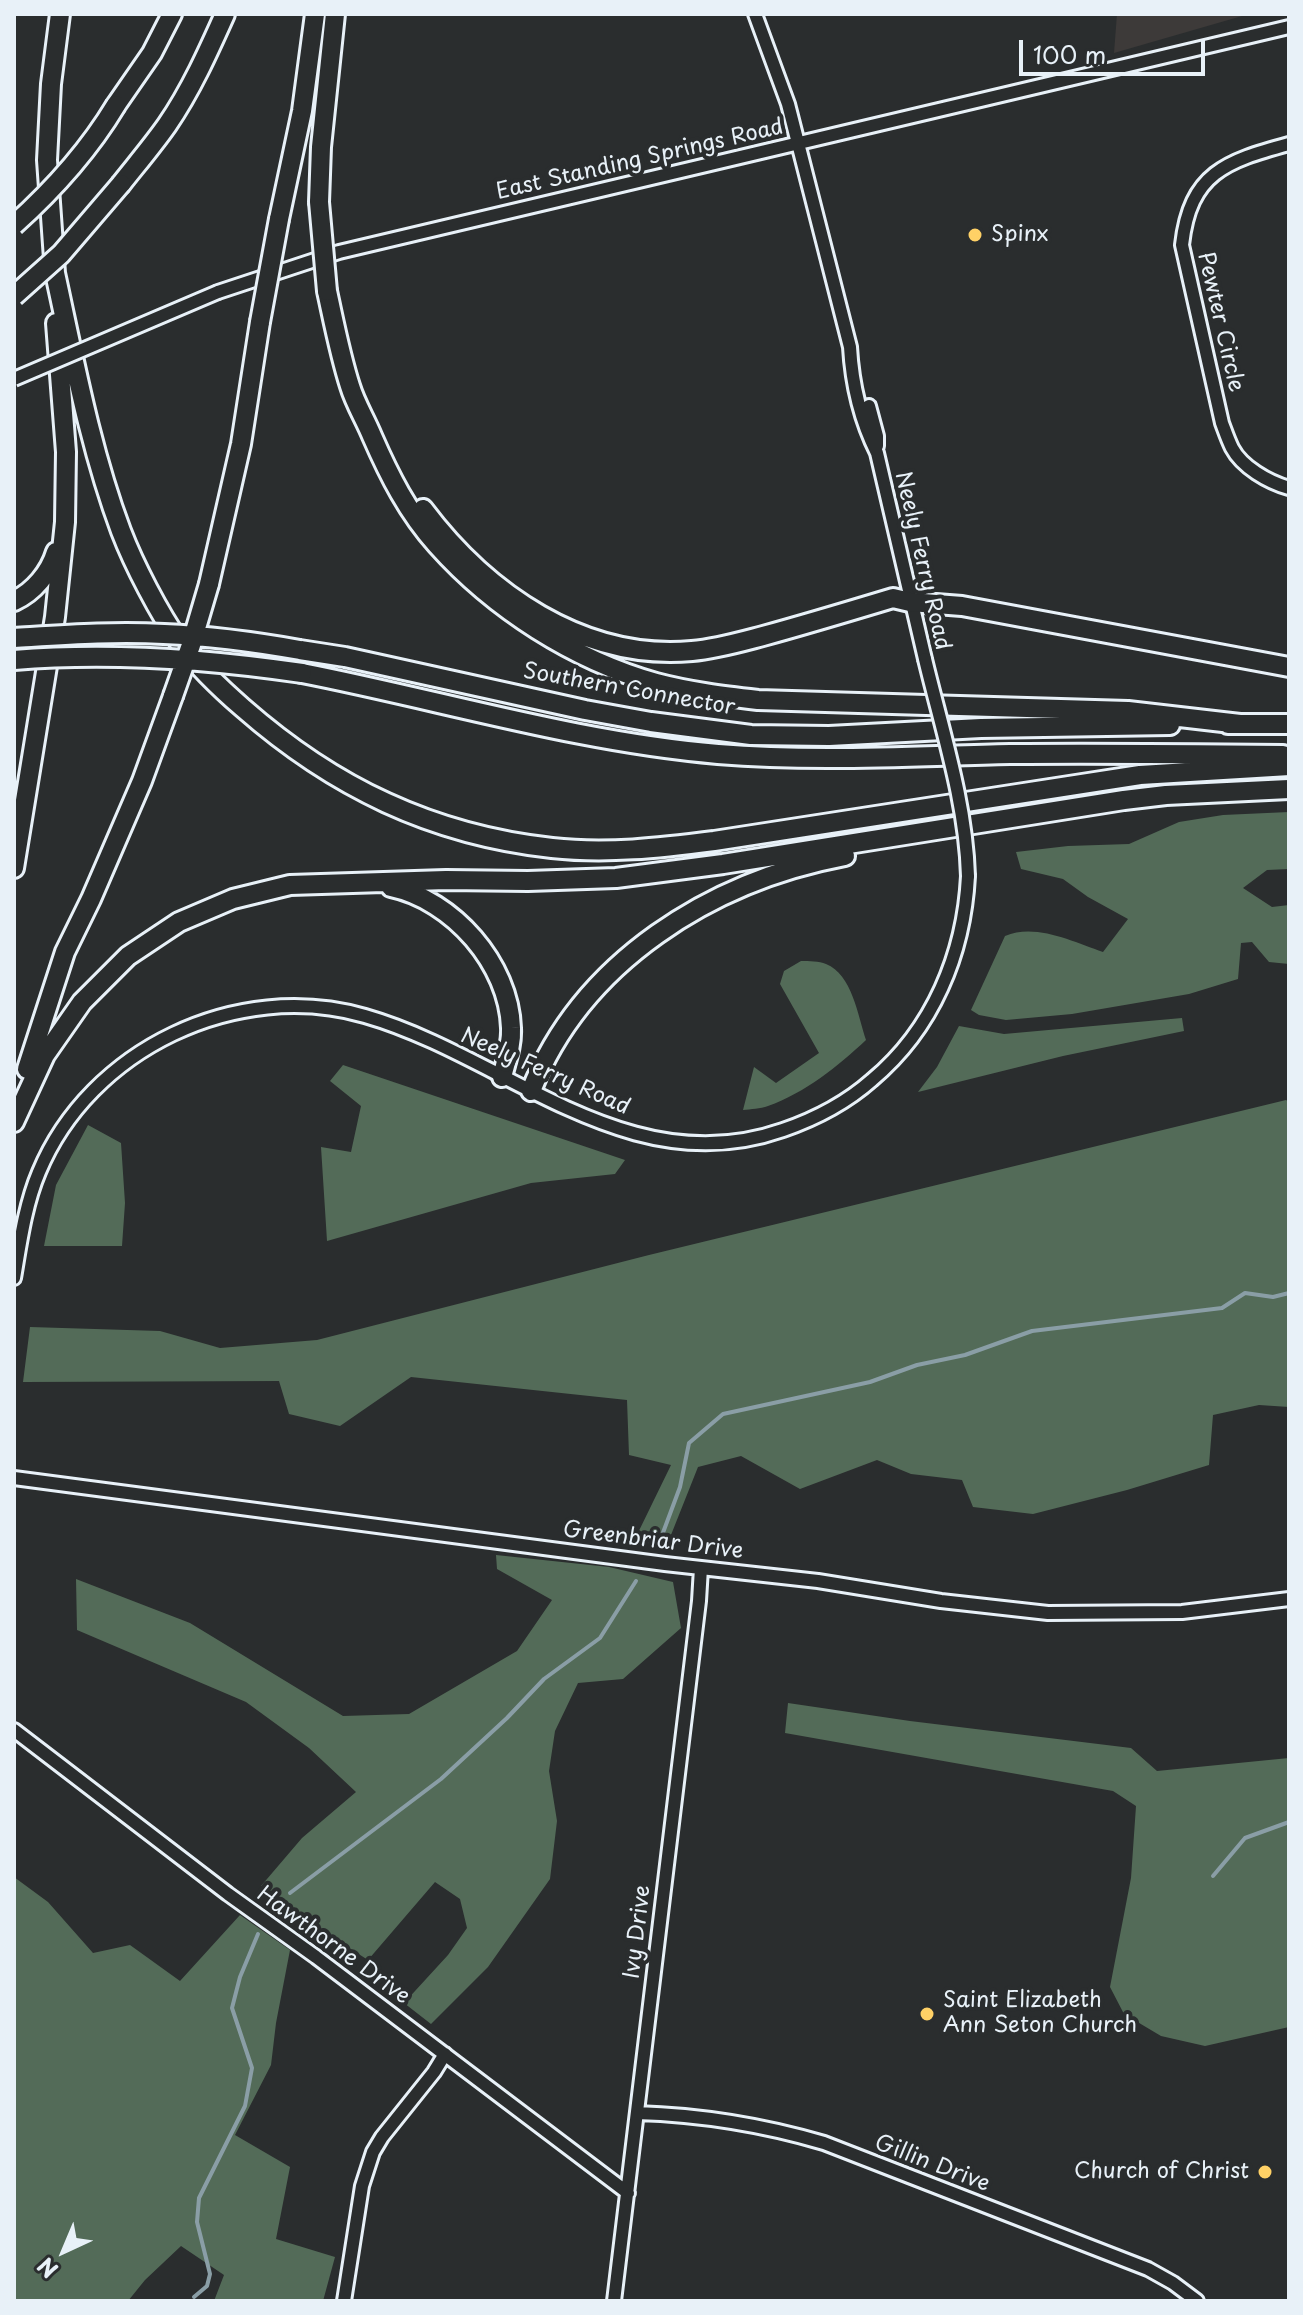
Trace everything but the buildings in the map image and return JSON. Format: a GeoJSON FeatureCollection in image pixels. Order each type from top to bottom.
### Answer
{"type":"FeatureCollection","features":[{"type":"Feature","properties":{"kind":"highway"},"geometry":{"type":"LineString","coordinates":[[14,868],[55,617],[65,522],[66,452],[47,160],[51,84],[60,14]]}},
{"type":"Feature","properties":{"kind":"highway"},"geometry":{"type":"LineString","coordinates":[[14,225],[79,157],[152,53],[172,14]]}},
{"type":"Feature","properties":{"kind":"highway"},"geometry":{"type":"LineString","coordinates":[[14,296],[61,254],[167,125],[207,55],[225,14]]}},
{"type":"Feature","properties":{"kind":"highway"},"geometry":{"type":"LineString","coordinates":[[14,1111],[65,952],[142,781],[209,584],[241,444],[260,322],[302,111],[315,14]]}},
{"type":"Feature","properties":{"kind":"highway"},"geometry":{"type":"LineString","coordinates":[[335,14],[321,147],[319,202],[327,291],[350,389],[388,474],[405,502],[436,544],[467,576],[508,609],[556,641],[606,665],[655,683],[706,694],[758,700],[1128,711],[1240,724]]}},
{"type":"Feature","properties":{"kind":"highway"},"geometry":{"type":"LineString","coordinates":[[55,273],[89,429],[121,530],[155,600],[181,643],[232,698],[276,738],[345,783],[395,807],[447,826],[500,840],[554,848],[609,851],[714,841],[1140,775],[1289,766]]}},
{"type":"Feature","properties":{"kind":"highway"},"geometry":{"type":"LineString","coordinates":[[366,423],[394,470],[466,557],[506,592],[546,619],[600,643],[638,651],[694,651],[799,626],[893,598],[962,606],[1289,667]]}},
{"type":"Feature","properties":{"kind":"highway"},"geometry":{"type":"LineString","coordinates":[[14,601],[25,596],[52,566],[65,522]]}},
{"type":"Feature","properties":{"kind":"highway","name":"Southern Connector"},"geometry":{"type":"LineString","coordinates":[[14,638],[161,634],[214,638],[300,650],[651,722],[751,735],[829,736],[981,728],[1289,724]]}},
{"type":"Feature","properties":{"kind":"highway","name":"Southern Connector"},"geometry":{"type":"LineString","coordinates":[[14,660],[93,658],[224,662],[302,673],[581,734],[719,754],[793,757],[1289,755]]}},
{"type":"Feature","properties":{"kind":"highway"},"geometry":{"type":"LineString","coordinates":[[14,1122],[45,1055],[82,1002],[128,956],[179,922],[233,899],[290,885],[616,878],[723,864],[1124,800],[1289,789]]}},
{"type":"Feature","properties":{"kind":"highway"},"geometry":{"type":"LineString","coordinates":[[531,1091],[560,1034],[605,979],[640,946],[679,918],[743,885],[789,869],[840,857],[1208,794]]}},
{"type":"Feature","properties":{"kind":"highway"},"geometry":{"type":"LineString","coordinates":[[352,882],[399,889],[422,898],[458,922],[478,945],[501,985],[510,1012],[511,1039],[502,1077]]}},
{"type":"Feature","properties":{"kind":"street","name":"Neely Ferry Road"},"geometry":{"type":"LineString","coordinates":[[14,1278],[32,1192],[39,1172],[63,1128],[84,1100],[115,1070],[153,1043],[194,1024],[235,1012],[276,1006],[344,1011],[408,1031],[622,1131],[667,1141],[714,1144],[762,1137],[807,1122],[867,1085],[884,1071],[917,1032],[939,995],[963,926],[968,876],[957,792],[877,453],[868,435],[851,369],[850,347],[788,104],[755,14]]}},
{"type":"Feature","properties":{"kind":"street","name":"East Standing Springs Road"},"geometry":{"type":"LineString","coordinates":[[14,379],[218,292],[339,252],[1289,27]]}},
{"type":"Feature","properties":{"kind":"street","name":"Pewter Circle"},"geometry":{"type":"LineString","coordinates":[[1289,144],[1231,162],[1212,175],[1189,208],[1182,245],[1222,423],[1233,450],[1250,468],[1277,485],[1289,488]]}},
{"type":"Feature","properties":{"kind":"street","name":"Greenbriar Drive"},"geometry":{"type":"LineString","coordinates":[[14,1478],[1048,1613],[1182,1612],[1289,1599]]}},
{"type":"Feature","properties":{"kind":"street","name":"Ivy Drive"},"geometry":{"type":"LineString","coordinates":[[614,2301],[701,1568]]}},
{"type":"Feature","properties":{"kind":"street","name":"Hawthorne Drive"},"geometry":{"type":"LineString","coordinates":[[14,1730],[628,2193]]}},
{"type":"Feature","properties":{"kind":"street"},"geometry":{"type":"LineString","coordinates":[[344,2301],[362,2186],[373,2152],[445,2054]]}},
{"type":"Feature","properties":{"kind":"street","name":"Gillin Drive"},"geometry":{"type":"LineString","coordinates":[[637,2113],[768,2128],[824,2143],[1148,2269],[1197,2301]]}},
{"type":"Feature","properties":{"kind":"shaded area"},"geometry":{"type":"Polygon","coordinates":[[[1117,14],[1249,14],[1114,53],[1117,14]]]}},
{"type":"Feature","properties":{"kind":"green space"},"geometry":{"type":"Polygon","coordinates":[[[1289,812],[1289,869],[1267,870],[1243,888],[1272,907],[1289,905],[1289,964],[1269,962],[1252,942],[1241,943],[1238,979],[1189,994],[1072,1014],[1006,1020],[979,1015],[971,1010],[1005,936],[1042,933],[1103,952],[1128,919],[1063,879],[1021,869],[1016,852],[1129,844],[1179,822],[1223,815],[1289,812]]]}},
{"type":"Feature","properties":{"kind":"green space"},"geometry":{"type":"Polygon","coordinates":[[[801,961],[826,964],[842,977],[853,997],[866,1040],[832,1069],[795,1094],[765,1107],[743,1110],[754,1067],[776,1083],[819,1053],[780,984],[784,971],[801,961]]]}},
{"type":"Feature","properties":{"kind":"green space"},"geometry":{"type":"Polygon","coordinates":[[[1182,1018],[1184,1031],[1063,1056],[918,1092],[937,1067],[959,1026],[1004,1034],[1182,1018]]]}},
{"type":"Feature","properties":{"kind":"green space"},"geometry":{"type":"Polygon","coordinates":[[[343,1065],[625,1160],[615,1174],[531,1183],[327,1241],[321,1147],[351,1152],[361,1106],[330,1081],[343,1065]]]}},
{"type":"Feature","properties":{"kind":"green space"},"geometry":{"type":"Polygon","coordinates":[[[1286,1100],[1289,1102],[1289,1407],[1259,1405],[1213,1415],[1209,1465],[1033,1514],[973,1507],[962,1480],[911,1474],[877,1460],[800,1489],[741,1456],[698,1467],[667,1545],[633,1543],[671,1465],[629,1455],[627,1400],[411,1377],[340,1426],[289,1414],[279,1381],[23,1382],[30,1327],[160,1331],[220,1348],[317,1340],[649,1255],[1286,1100]]]}},
{"type":"Feature","properties":{"kind":"green space"},"geometry":{"type":"Polygon","coordinates":[[[88,1125],[121,1143],[125,1203],[122,1246],[44,1246],[56,1185],[88,1125]]]}},
{"type":"Feature","properties":{"kind":"green space"},"geometry":{"type":"Polygon","coordinates":[[[496,1555],[609,1567],[673,1582],[681,1628],[623,1679],[578,1683],[555,1731],[549,1771],[557,1821],[550,1879],[488,1967],[431,2024],[404,2003],[448,1955],[467,1928],[460,1899],[435,1882],[368,1960],[307,1921],[261,1886],[302,1838],[356,1792],[309,1748],[246,1702],[77,1630],[76,1579],[190,1623],[343,1716],[409,1714],[517,1651],[552,1600],[497,1569],[496,1555]]]}},
{"type":"Feature","properties":{"kind":"green space"},"geometry":{"type":"Polygon","coordinates":[[[788,1703],[1131,1748],[1157,1771],[1289,1758],[1289,2027],[1205,2046],[1161,2036],[1124,2014],[1110,1987],[1131,1878],[1136,1806],[1113,1791],[785,1733],[788,1703]]]}},
{"type":"Feature","properties":{"kind":"green space"},"geometry":{"type":"Polygon","coordinates":[[[14,1877],[48,1902],[93,1953],[130,1945],[180,1981],[240,1915],[290,1950],[271,2065],[235,2135],[290,2167],[276,2239],[335,2257],[323,2301],[214,2301],[224,2275],[181,2246],[128,2301],[14,2301],[14,1877]]]}},
{"type":"Feature","properties":{"kind":"waterway"},"geometry":{"type":"LineString","coordinates":[[661,1538],[680,1487],[689,1443],[723,1414],[870,1382],[917,1365],[965,1355],[1032,1331],[1222,1308],[1245,1293],[1273,1297],[1289,1293]]}},
{"type":"Feature","properties":{"kind":"waterway"},"geometry":{"type":"LineString","coordinates":[[290,1893],[441,1779],[544,1679],[600,1638],[636,1581]]}},
{"type":"Feature","properties":{"kind":"waterway"},"geometry":{"type":"LineString","coordinates":[[1213,1876],[1245,1838],[1289,1822]]}},
{"type":"Feature","properties":{"kind":"waterway"},"geometry":{"type":"LineString","coordinates":[[194,2297],[207,2286],[210,2274],[197,2222],[199,2198],[245,2106],[252,2068],[232,2008],[240,1977],[258,1934]]}},
{"type":"Feature","properties":{"kind":"place","name":"Spinx"},"geometry":{"type":"Point","coordinates":[975,235]}},
{"type":"Feature","properties":{"kind":"place","name":"Saint Elizabeth Ann Seton Church"},"geometry":{"type":"Point","coordinates":[927,2014]}},
{"type":"Feature","properties":{"kind":"place","name":"Church of Christ"},"geometry":{"type":"Point","coordinates":[1265,2172]}}]}
